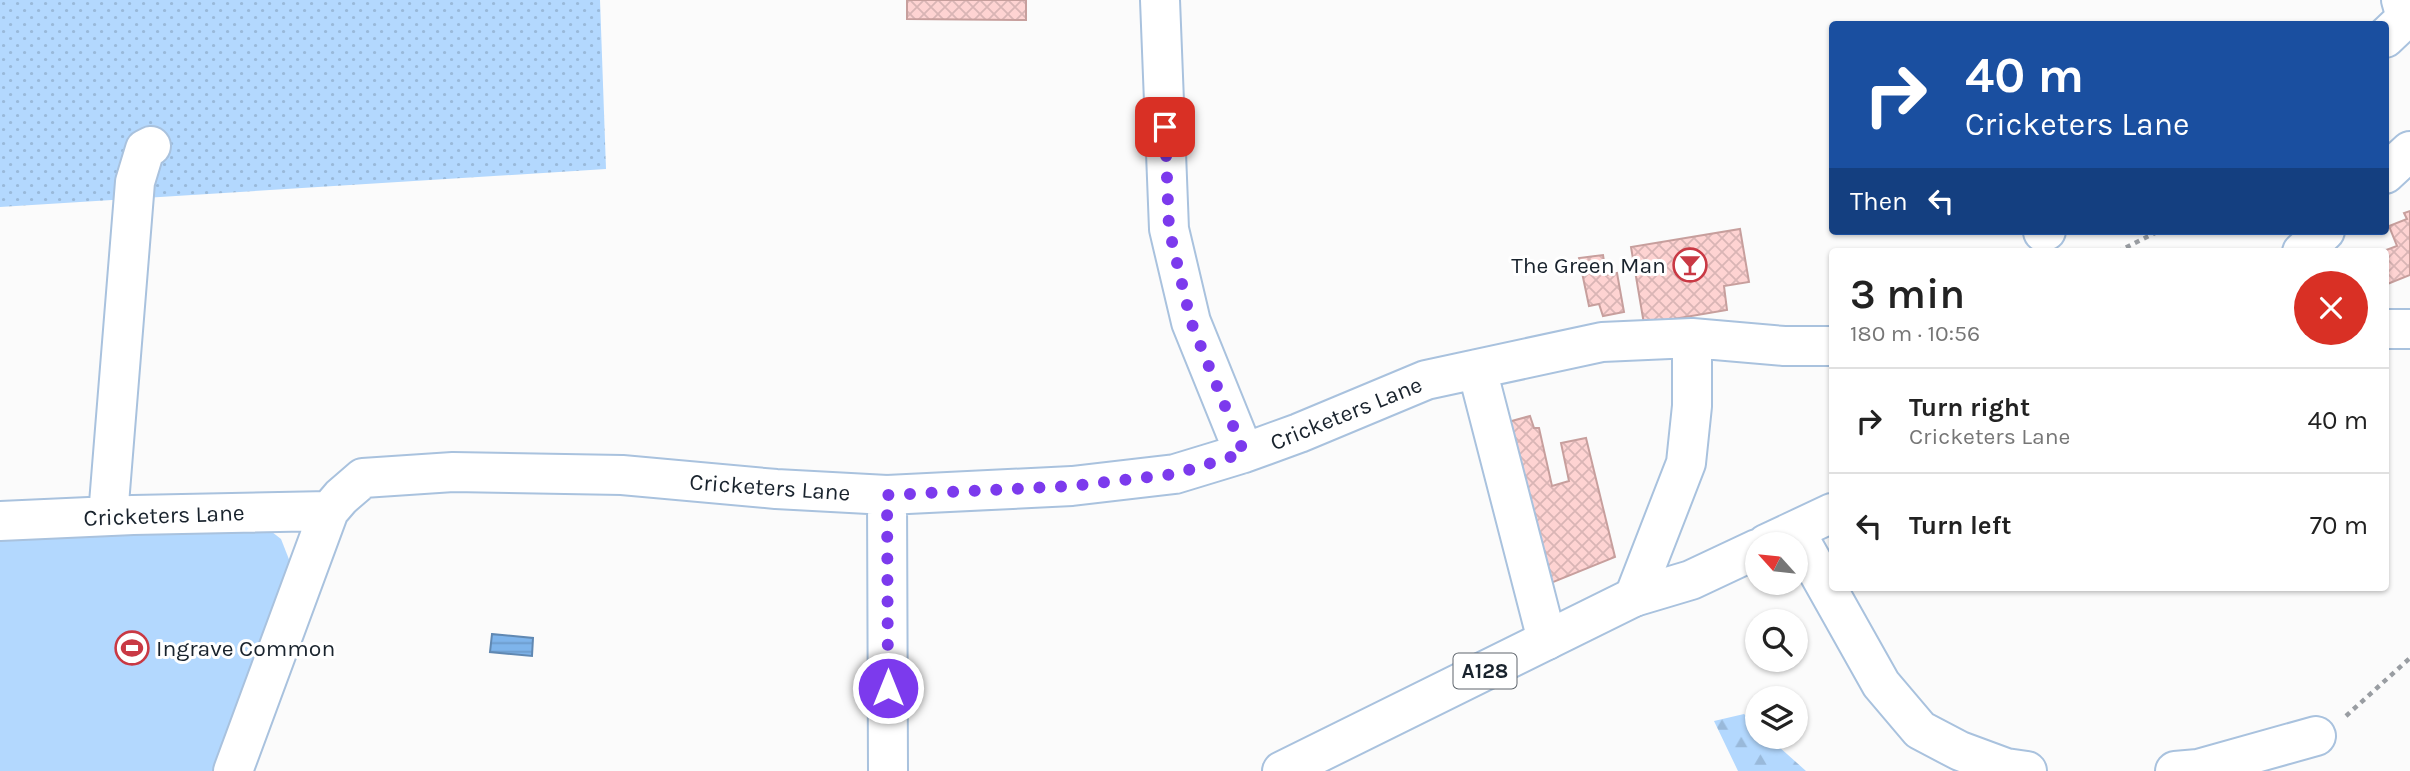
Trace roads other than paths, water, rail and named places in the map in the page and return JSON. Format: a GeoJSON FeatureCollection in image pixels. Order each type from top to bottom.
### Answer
{"type":"FeatureCollection","features":[{"type":"Feature","properties":{"kind":"street"},"geometry":{"type":"LineString","coordinates":[[1160,0],[1169,229],[1191,322],[1244,453]]}},
{"type":"Feature","properties":{"kind":"street"},"geometry":{"type":"LineString","coordinates":[[108,516],[135,182],[145,149],[151,146]]}},
{"type":"Feature","properties":{"kind":"street"},"geometry":{"type":"LineString","coordinates":[[2389,170],[2410,151]]}},
{"type":"Feature","properties":{"kind":"street"},"geometry":{"type":"LineString","coordinates":[[2306,248],[2321,235]]}},
{"type":"Feature","properties":{"kind":"street"},"geometry":{"type":"LineString","coordinates":[[2389,329],[2410,329]]}},
{"type":"Feature","properties":{"kind":"street"},"geometry":{"type":"LineString","coordinates":[[1634,597],[1685,463],[1692,406],[1692,338]]}},
{"type":"Feature","properties":{"kind":"street","name":"Cricketers Lane"},"geometry":{"type":"LineString","coordinates":[[233,771],[329,511],[363,478],[453,472],[622,475],[776,489],[887,495],[1072,486],[1175,474],[1244,453],[1426,380],[1602,342],[1692,338],[1784,346],[1829,346]]}},
{"type":"Feature","properties":{"kind":"street"},"geometry":{"type":"LineString","coordinates":[[1477,369],[1546,640]]}},
{"type":"Feature","properties":{"kind":"street"},"geometry":{"type":"LineString","coordinates":[[887,495],[888,771]]}},
{"type":"Feature","properties":{"kind":"street","name":"Cricketers Lane"},"geometry":{"type":"LineString","coordinates":[[0,521],[329,511]]}},
{"type":"Feature","properties":{"kind":"street"},"geometry":{"type":"LineString","coordinates":[[1792,532],[1829,514]]}},
{"type":"Feature","properties":{"kind":"street","name":"A128"},"geometry":{"type":"LineString","coordinates":[[1282,771],[1634,597],[1691,580],[1745,555]]}},
{"type":"Feature","properties":{"kind":"street"},"geometry":{"type":"LineString","coordinates":[[1808,577],[1881,684],[1920,730],[1960,751],[2006,768],[2027,771]]}},
{"type":"Feature","properties":{"kind":"street"},"geometry":{"type":"LineString","coordinates":[[2175,771],[2198,769],[2316,736]]}},
{"type":"Feature","properties":{"kind":"place","name":"The Green Man"},"geometry":{"type":"Point","coordinates":[1690,265]}},
{"type":"Feature","properties":{"kind":"place","name":"Ingrave Common"},"geometry":{"type":"Point","coordinates":[132,648]}}]}
